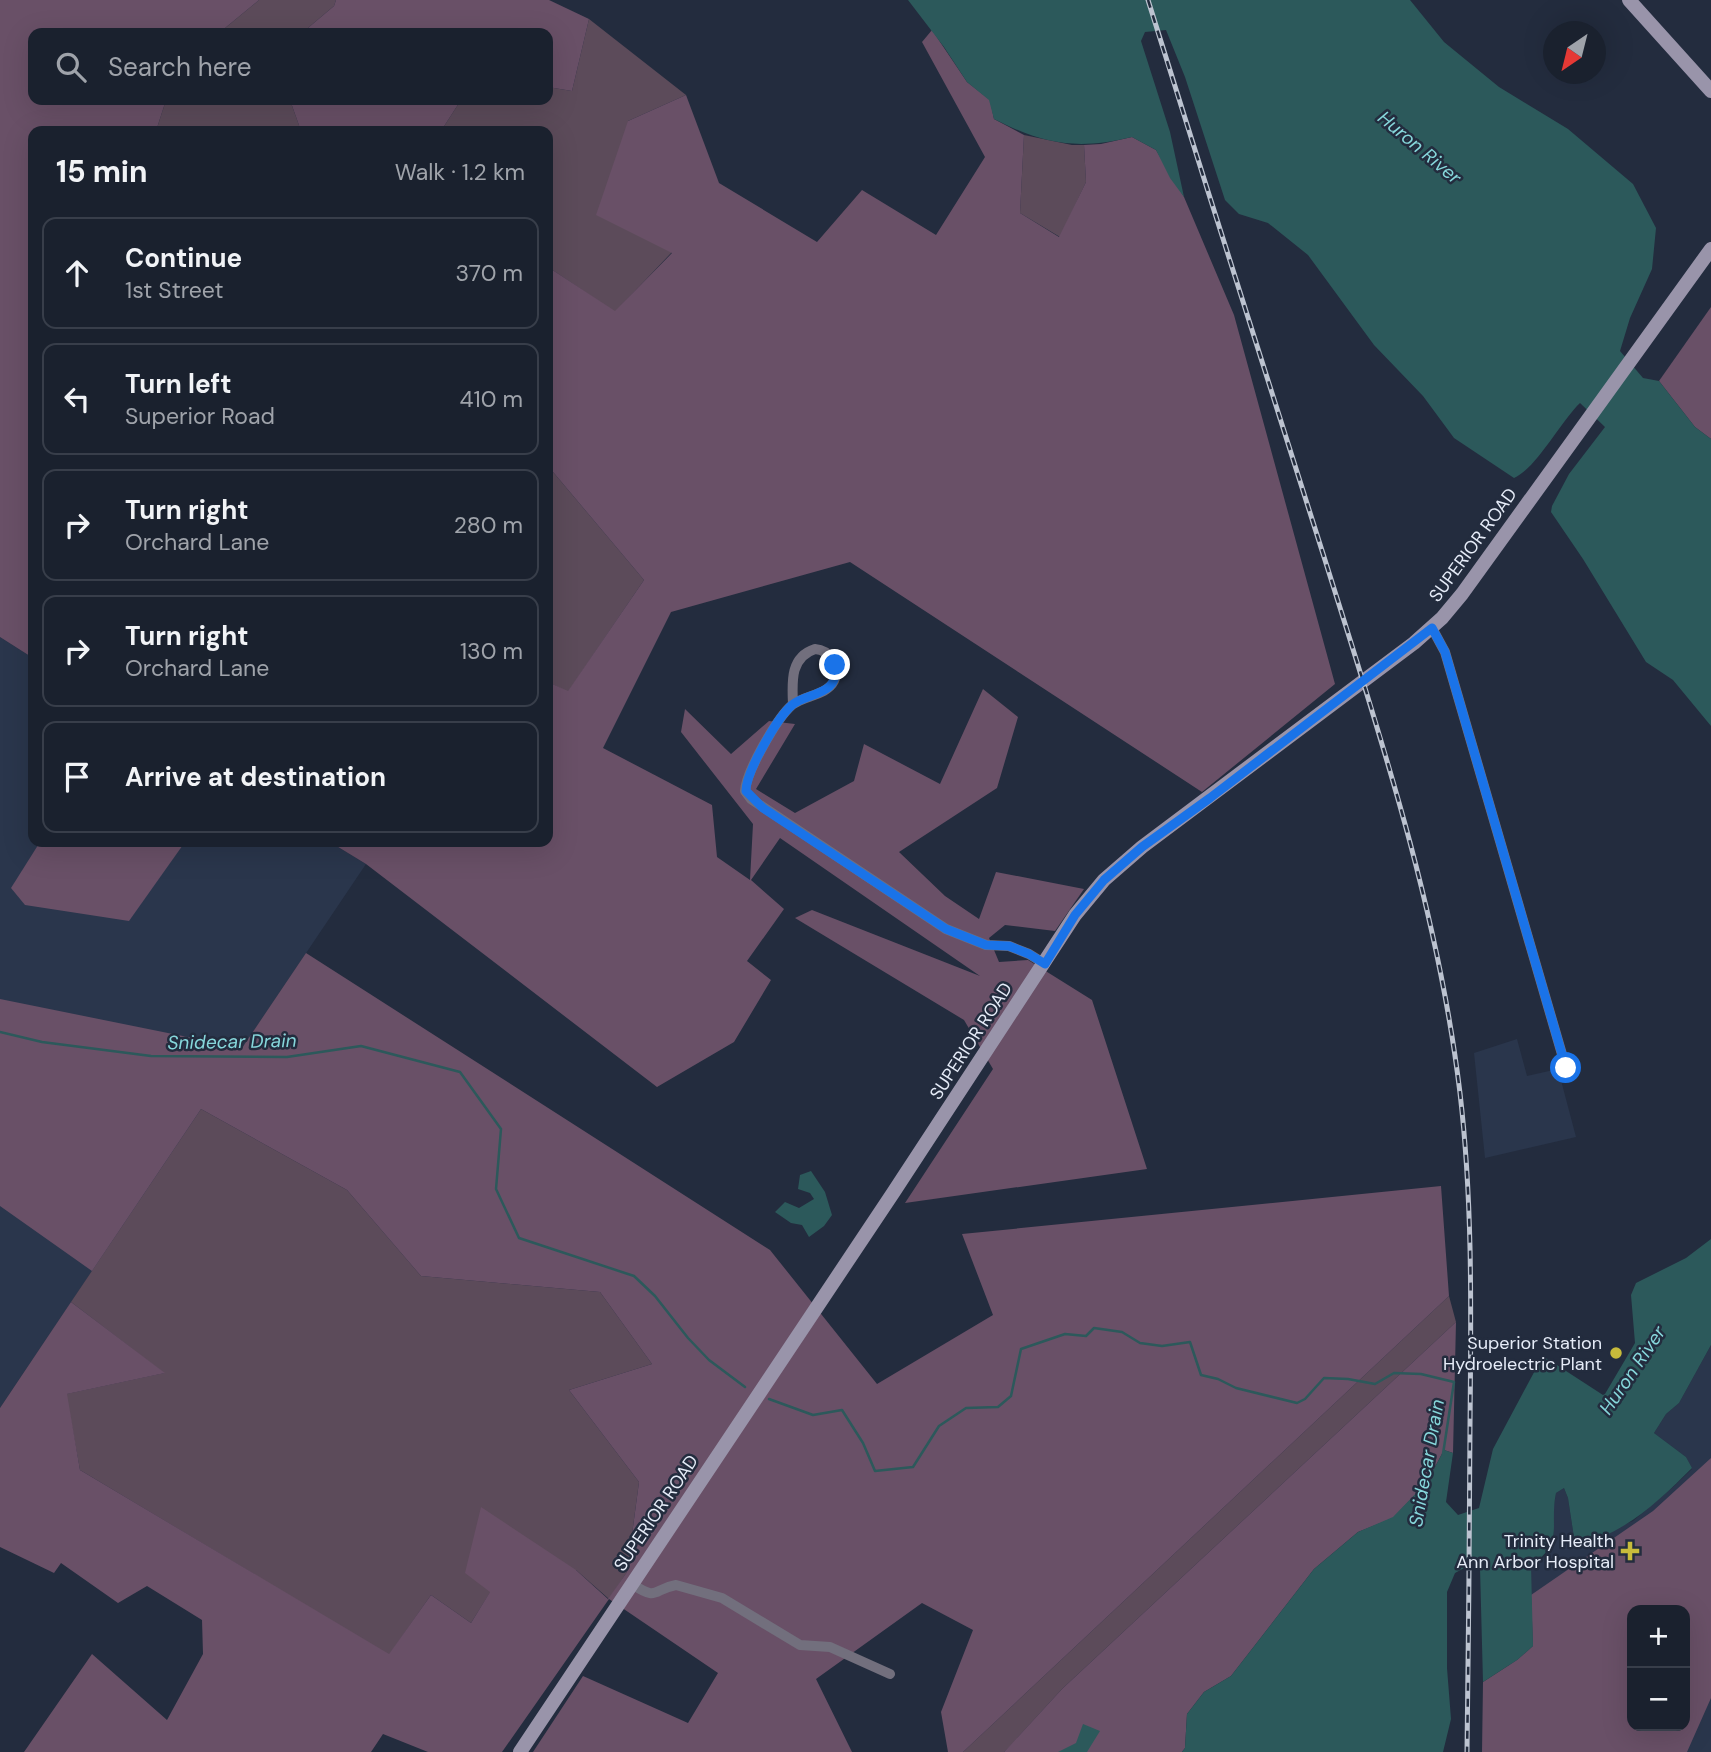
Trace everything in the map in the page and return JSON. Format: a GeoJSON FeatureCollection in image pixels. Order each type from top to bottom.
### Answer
{"type":"FeatureCollection","features":[{"type":"Feature","properties":{"kind":"main road"},"geometry":{"type":"LineString","coordinates":[[1629,0],[1711,91]]}},
{"type":"Feature","properties":{"kind":"main road","name":"SUPERIOR ROAD"},"geometry":{"type":"LineString","coordinates":[[520,1752],[1075,915],[1104,880],[1142,847],[1432,628],[1462,594],[1711,248]]}},
{"type":"Feature","properties":{"kind":"street"},"geometry":{"type":"LineString","coordinates":[[1432,628],[1445,652],[1566,1068]]}},
{"type":"Feature","properties":{"kind":"street"},"geometry":{"type":"LineString","coordinates":[[793,704],[795,667],[800,657],[815,649],[827,653],[835,665],[834,680],[820,693],[793,704],[780,720],[748,773],[746,791],[751,799],[946,929],[986,945],[1009,946],[1045,964]]}},
{"type":"Feature","properties":{"kind":"street"},"geometry":{"type":"LineString","coordinates":[[632,1584],[646,1593],[657,1594],[676,1585],[722,1598],[800,1645],[830,1647],[890,1674]]}},
{"type":"Feature","properties":{"kind":"shaded area"},"geometry":{"type":"Polygon","coordinates":[[[0,0],[259,0],[225,28],[28,28],[28,105],[164,105],[158,126],[28,126],[28,655],[0,637],[0,0]]]}},
{"type":"Feature","properties":{"kind":"shaded area"},"geometry":{"type":"Polygon","coordinates":[[[259,0],[336,0],[334,6],[308,28],[225,28],[259,0]]]}},
{"type":"Feature","properties":{"kind":"shaded area"},"geometry":{"type":"Polygon","coordinates":[[[336,0],[549,0],[589,19],[572,91],[553,88],[553,28],[308,28],[334,6],[336,0]]]}},
{"type":"Feature","properties":{"kind":"shaded area"},"geometry":{"type":"Polygon","coordinates":[[[589,19],[686,95],[628,121],[672,252],[615,312],[553,270],[553,126],[444,126],[458,105],[553,105],[553,88],[572,91],[589,19]]]}},
{"type":"Feature","properties":{"kind":"shaded area"},"geometry":{"type":"Polygon","coordinates":[[[932,30],[967,82],[990,100],[994,119],[1024,135],[1020,213],[1059,237],[1086,182],[1084,145],[1132,137],[1156,150],[1184,197],[1234,315],[1335,684],[1202,792],[850,562],[671,612],[603,748],[712,805],[717,857],[750,880],[753,824],[681,732],[685,709],[731,754],[769,721],[795,724],[756,789],[795,813],[854,781],[864,744],[940,784],[983,689],[1018,717],[997,788],[899,852],[945,896],[979,919],[996,872],[1084,889],[1055,931],[1005,925],[989,938],[999,962],[1028,960],[1092,1000],[1147,1169],[905,1203],[993,1069],[964,1020],[795,918],[812,910],[980,976],[780,838],[751,880],[784,909],[747,961],[771,980],[734,1042],[657,1087],[366,864],[338,847],[553,847],[553,684],[568,691],[644,580],[553,472],[553,270],[615,311],[672,253],[596,215],[628,121],[686,95],[719,183],[817,242],[862,190],[936,235],[985,157],[922,42],[932,30]]]}},
{"type":"Feature","properties":{"kind":"shaded area"},"geometry":{"type":"Polygon","coordinates":[[[164,105],[292,105],[299,126],[158,126],[164,105]]]}},
{"type":"Feature","properties":{"kind":"shaded area"},"geometry":{"type":"Polygon","coordinates":[[[292,105],[458,105],[444,126],[299,126],[292,105]]]}},
{"type":"Feature","properties":{"kind":"shaded area"},"geometry":{"type":"Polygon","coordinates":[[[1024,135],[1084,145],[1086,182],[1060,237],[1020,213],[1024,135]]]}},
{"type":"Feature","properties":{"kind":"shaded area"},"geometry":{"type":"Polygon","coordinates":[[[1711,307],[1711,439],[1695,427],[1659,381],[1711,307]]]}},
{"type":"Feature","properties":{"kind":"shaded area"},"geometry":{"type":"Polygon","coordinates":[[[553,472],[644,580],[568,692],[553,684],[553,472]]]}},
{"type":"Feature","properties":{"kind":"shaded area"},"geometry":{"type":"Polygon","coordinates":[[[0,637],[28,655],[28,847],[338,847],[366,864],[0,1408],[0,637]]]}},
{"type":"Feature","properties":{"kind":"shaded area"},"geometry":{"type":"Polygon","coordinates":[[[37,847],[181,847],[129,921],[25,905],[11,888],[37,847]]]}},
{"type":"Feature","properties":{"kind":"shaded area"},"geometry":{"type":"Polygon","coordinates":[[[306,953],[770,1250],[877,1384],[993,1315],[962,1234],[1441,1186],[1449,1296],[963,1752],[948,1752],[941,1712],[973,1630],[922,1603],[816,1679],[852,1752],[533,1752],[583,1676],[688,1723],[718,1673],[609,1599],[502,1752],[428,1752],[383,1734],[371,1752],[24,1752],[92,1654],[167,1720],[203,1654],[202,1620],[147,1586],[118,1603],[61,1563],[54,1573],[0,1547],[0,1408],[71,1302],[165,1373],[67,1394],[80,1470],[389,1654],[431,1595],[471,1623],[490,1592],[465,1573],[481,1507],[576,1570],[608,1599],[627,1572],[639,1482],[569,1390],[652,1364],[600,1292],[421,1276],[347,1190],[201,1109],[92,1271],[0,1206],[0,999],[242,1048],[306,953]]]}},
{"type":"Feature","properties":{"kind":"shaded area"},"geometry":{"type":"Polygon","coordinates":[[[1517,1039],[1527,1076],[1558,1069],[1576,1137],[1485,1158],[1474,1053],[1517,1039]]]}},
{"type":"Feature","properties":{"kind":"shaded area"},"geometry":{"type":"Polygon","coordinates":[[[201,1109],[347,1190],[421,1276],[600,1292],[652,1364],[569,1390],[639,1482],[627,1572],[609,1599],[576,1570],[491,1591],[471,1623],[431,1595],[389,1655],[80,1470],[66,1394],[164,1373],[71,1302],[201,1109]]]}},
{"type":"Feature","properties":{"kind":"shaded area"},"geometry":{"type":"Polygon","coordinates":[[[1449,1296],[1456,1322],[1062,1689],[1004,1752],[963,1752],[1449,1296]]]}},
{"type":"Feature","properties":{"kind":"shaded area"},"geometry":{"type":"Polygon","coordinates":[[[1456,1322],[1453,1453],[1444,1450],[1427,1482],[1393,1518],[1358,1532],[1314,1569],[1231,1676],[1204,1692],[1187,1714],[1185,1748],[1182,1752],[1004,1752],[1062,1689],[1456,1322]]]}},
{"type":"Feature","properties":{"kind":"shaded area","name":"Trinity Health Ann Arbor Hospital"},"geometry":{"type":"Polygon","coordinates":[[[1711,1345],[1711,1752],[1484,1752],[1531,1595],[1531,1565],[1544,1557],[1554,1541],[1553,1511],[1556,1493],[1564,1488],[1568,1498],[1575,1544],[1633,1521],[1692,1469],[1686,1457],[1654,1433],[1666,1414],[1679,1403],[1711,1345]]]}},
{"type":"Feature","properties":{"kind":"shaded area","name":"Trinity Health Ann Arbor Hospital"},"geometry":{"type":"Polygon","coordinates":[[[1711,1458],[1711,1698],[1687,1752],[1482,1752],[1483,1682],[1533,1646],[1531,1595],[1653,1511],[1711,1458]]]}},
{"type":"Feature","properties":{"kind":"water","name":"Huron River"},"geometry":{"type":"Polygon","coordinates":[[[908,0],[1410,0],[1444,42],[1499,87],[1568,129],[1633,184],[1656,228],[1652,269],[1630,318],[1620,351],[1643,378],[1659,381],[1695,427],[1711,439],[1711,726],[1673,680],[1646,662],[1551,512],[1569,474],[1605,427],[1580,403],[1540,455],[1514,478],[1454,438],[1423,396],[1374,345],[1308,255],[1268,223],[1239,214],[1225,200],[1185,77],[1166,30],[1145,32],[1141,41],[1170,132],[1184,197],[1170,178],[1156,150],[1132,137],[1095,143],[1062,143],[1029,135],[994,119],[989,100],[967,82],[908,0]]]}},
{"type":"Feature","properties":{"kind":"water"},"geometry":{"type":"Polygon","coordinates":[[[811,1171],[825,1192],[832,1215],[824,1226],[809,1237],[802,1225],[791,1223],[775,1212],[785,1202],[799,1208],[814,1199],[810,1193],[798,1189],[800,1175],[811,1171]]]}},
{"type":"Feature","properties":{"kind":"water","name":"Huron River"},"geometry":{"type":"Polygon","coordinates":[[[1711,1239],[1711,1345],[1679,1403],[1666,1414],[1654,1433],[1686,1457],[1692,1468],[1653,1505],[1624,1526],[1592,1540],[1575,1544],[1568,1498],[1564,1488],[1556,1493],[1552,1542],[1542,1557],[1531,1565],[1533,1646],[1483,1682],[1480,1568],[1477,1561],[1455,1573],[1447,1592],[1447,1668],[1451,1719],[1443,1752],[1182,1752],[1185,1748],[1187,1714],[1204,1692],[1231,1676],[1314,1569],[1358,1532],[1393,1517],[1427,1482],[1444,1450],[1453,1453],[1446,1502],[1458,1515],[1479,1508],[1493,1449],[1539,1363],[1546,1358],[1605,1394],[1635,1343],[1631,1295],[1636,1283],[1686,1258],[1711,1239]]]}},
{"type":"Feature","properties":{"kind":"water"},"geometry":{"type":"Polygon","coordinates":[[[1083,1724],[1100,1731],[1087,1752],[1058,1752],[1076,1743],[1083,1724]]]}},
{"type":"Feature","properties":{"kind":"waterway","name":"Snidecar Drain"},"geometry":{"type":"LineString","coordinates":[[0,1032],[42,1042],[151,1056],[287,1057],[361,1046],[460,1072],[501,1129],[496,1189],[519,1238],[634,1276],[655,1296],[709,1360],[745,1387]]}},
{"type":"Feature","properties":{"kind":"waterway","name":"Snidecar Drain"},"geometry":{"type":"LineString","coordinates":[[769,1399],[813,1415],[842,1410],[863,1443],[875,1471],[913,1467],[939,1426],[966,1408],[998,1407],[1011,1396],[1021,1349],[1065,1334],[1086,1336],[1094,1328],[1122,1332],[1140,1343],[1162,1346],[1190,1342],[1201,1375],[1218,1379],[1236,1388],[1297,1403],[1305,1399],[1324,1378],[1375,1384],[1394,1373],[1421,1374],[1454,1382],[1443,1454]]}},
{"type":"Feature","properties":{"kind":"railway"},"geometry":{"type":"LineString","coordinates":[[1148,0],[1386,757],[1422,890],[1450,1025],[1464,1135],[1470,1260],[1467,1752]]}},
{"type":"Feature","properties":{"kind":"place","name":"Superior Station Hydroelectric Plant"},"geometry":{"type":"Point","coordinates":[1616,1353]}},
{"type":"Feature","properties":{"kind":"place","name":"Trinity Health Ann Arbor Hospital"},"geometry":{"type":"Point","coordinates":[1630,1551]}},
{"type":"Feature","properties":{"kind":"route"},"geometry":{"type":"LineString","coordinates":[[835,665],[834,680],[828,688],[793,704],[780,720],[748,773],[746,791],[751,799],[946,929],[973,942],[1009,946],[1045,964],[1075,915],[1104,880],[1142,847],[1432,628],[1445,652],[1566,1068]]}}]}
